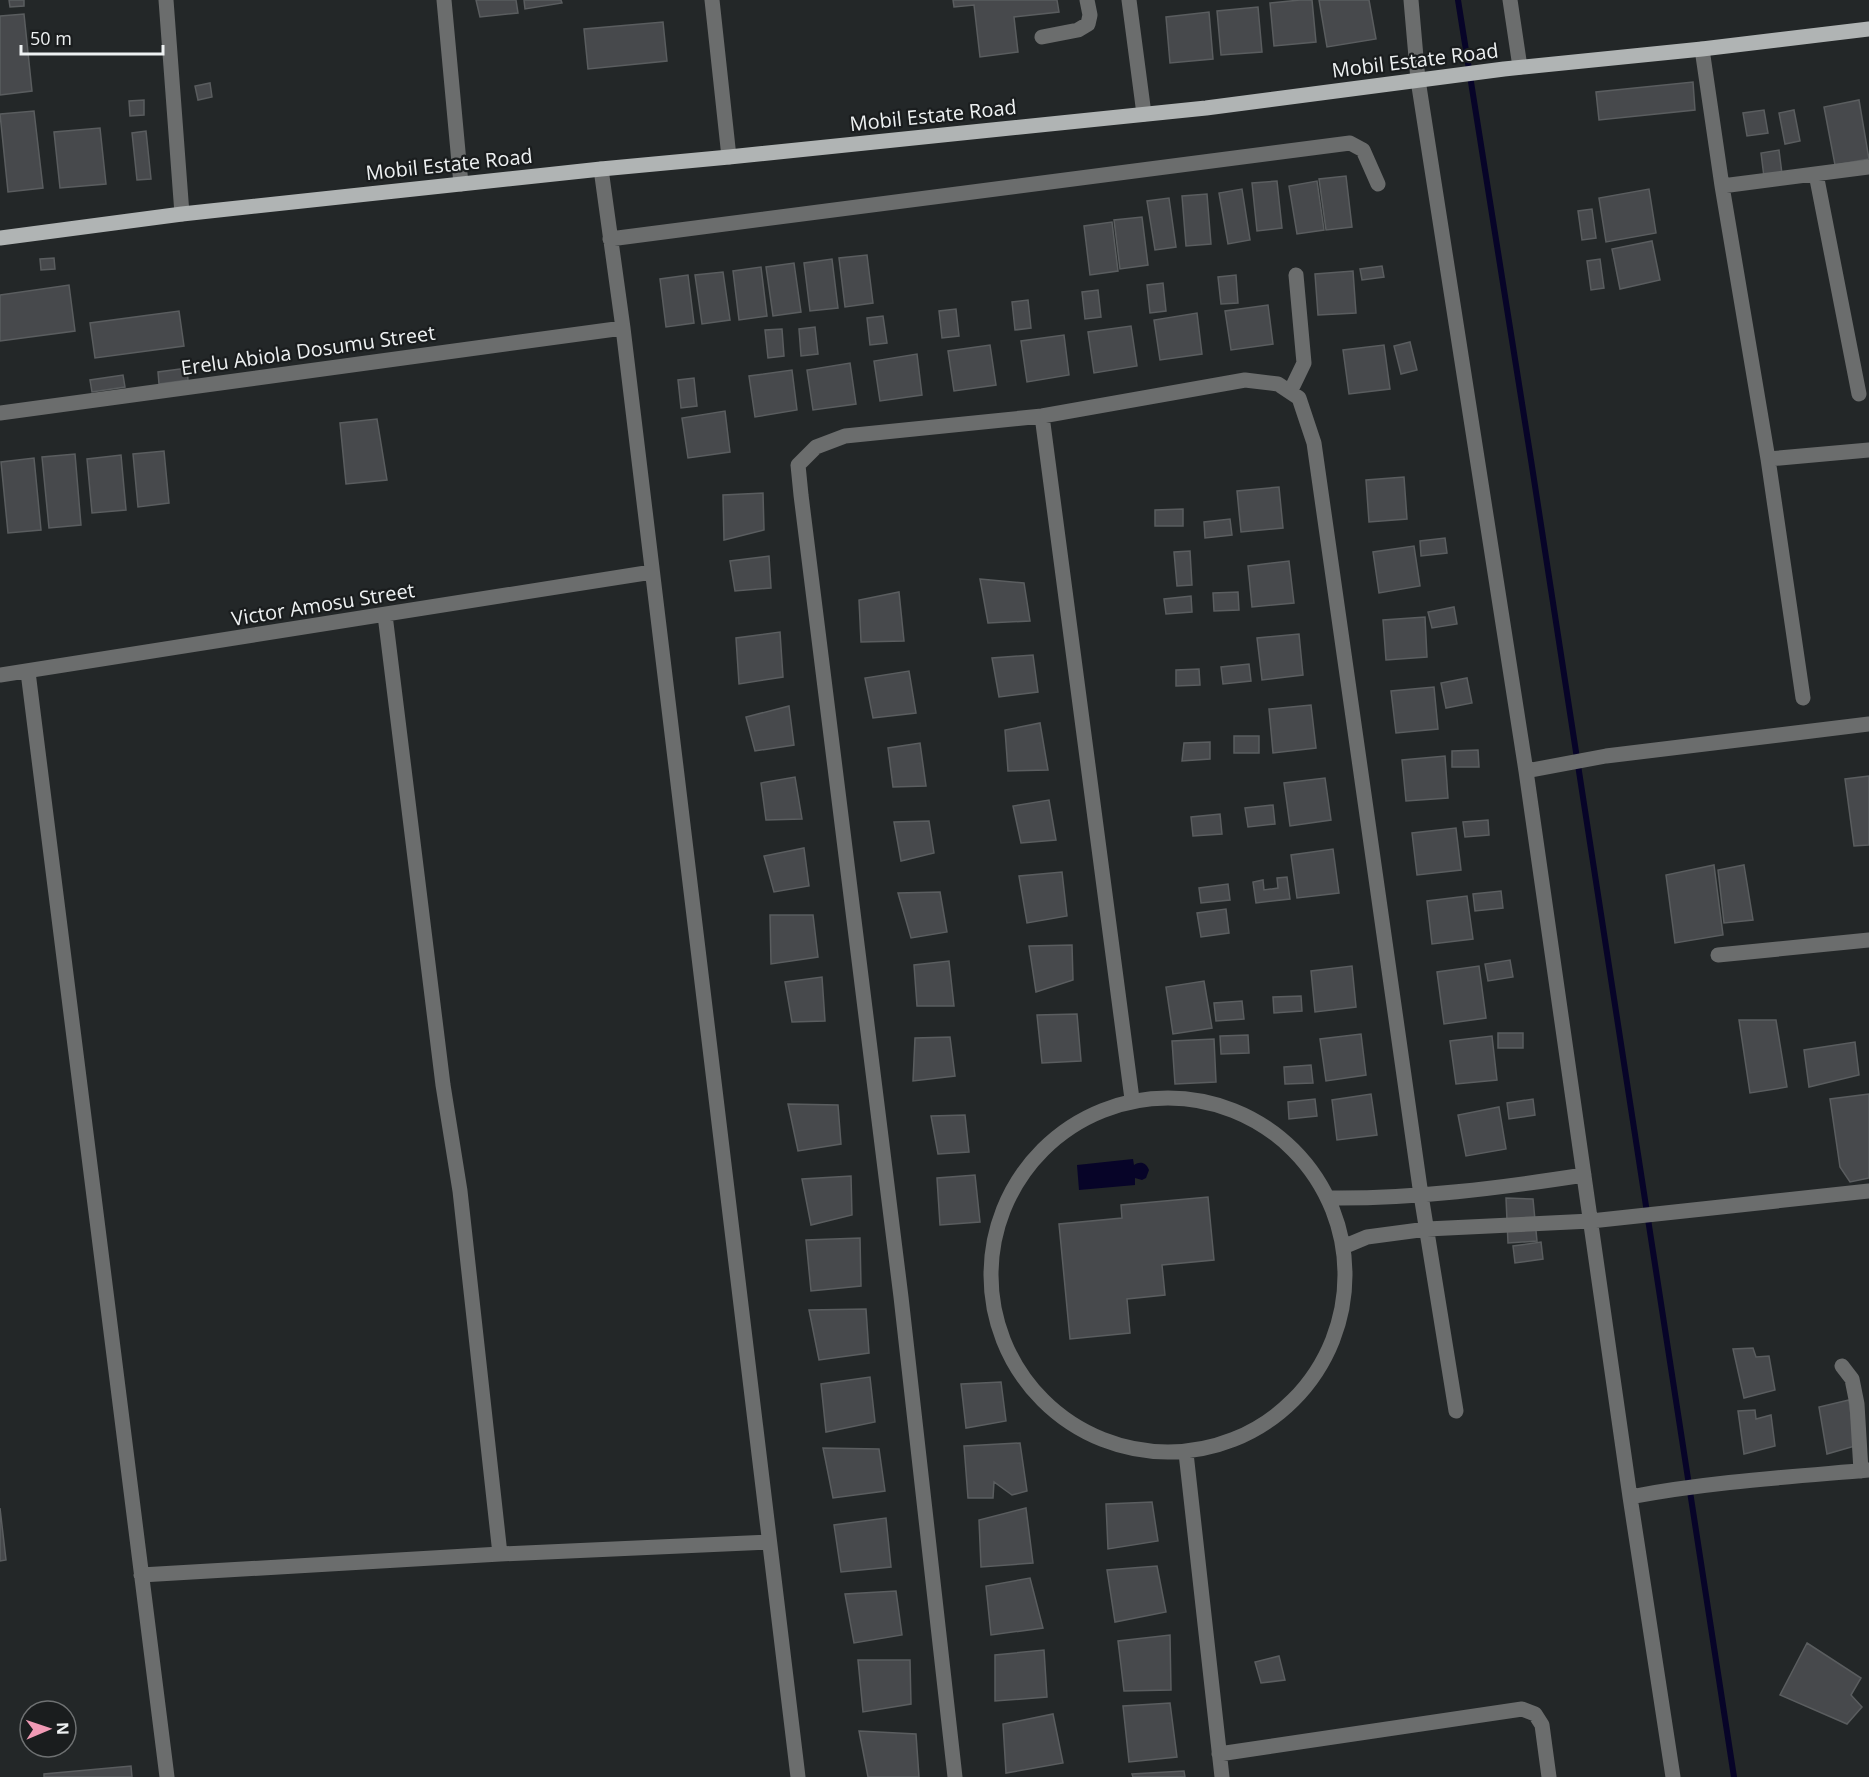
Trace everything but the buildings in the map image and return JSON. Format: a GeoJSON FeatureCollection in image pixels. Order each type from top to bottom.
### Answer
{"type":"FeatureCollection","features":[{"type":"Feature","properties":{"kind":"main road","name":"Mobil Estate Road"},"geometry":{"type":"LineString","coordinates":[[0,238],[182,214],[1144,114],[1520,67],[1702,49],[1869,29]]}},
{"type":"Feature","properties":{"kind":"street"},"geometry":{"type":"LineString","coordinates":[[166,0],[182,214]]}},
{"type":"Feature","properties":{"kind":"street"},"geometry":{"type":"LineString","coordinates":[[444,0],[461,184]]}},
{"type":"Feature","properties":{"kind":"street"},"geometry":{"type":"LineString","coordinates":[[712,0],[729,158]]}},
{"type":"Feature","properties":{"kind":"street"},"geometry":{"type":"LineString","coordinates":[[1042,37],[1078,30],[1088,24],[1090,15],[1087,0]]}},
{"type":"Feature","properties":{"kind":"street"},"geometry":{"type":"LineString","coordinates":[[1129,0],[1144,114]]}},
{"type":"Feature","properties":{"kind":"street"},"geometry":{"type":"LineString","coordinates":[[1411,0],[1418,80],[1526,771],[1630,1497],[1673,1777]]}},
{"type":"Feature","properties":{"kind":"street"},"geometry":{"type":"LineString","coordinates":[[1510,0],[1520,67]]}},
{"type":"Feature","properties":{"kind":"street"},"geometry":{"type":"LineString","coordinates":[[1702,49],[1722,186],[1768,459],[1803,698]]}},
{"type":"Feature","properties":{"kind":"street"},"geometry":{"type":"LineString","coordinates":[[610,239],[1350,143],[1363,150],[1378,184]]}},
{"type":"Feature","properties":{"kind":"street"},"geometry":{"type":"LineString","coordinates":[[1722,186],[1869,167]]}},
{"type":"Feature","properties":{"kind":"street"},"geometry":{"type":"LineString","coordinates":[[601,169],[798,1777]]}},
{"type":"Feature","properties":{"kind":"street"},"geometry":{"type":"LineString","coordinates":[[1816,174],[1859,394]]}},
{"type":"Feature","properties":{"kind":"street"},"geometry":{"type":"LineString","coordinates":[[1290,392],[1304,363],[1296,275]]}},
{"type":"Feature","properties":{"kind":"street","name":"Erelu Abiola Dosumu Street"},"geometry":{"type":"LineString","coordinates":[[0,412],[622,328]]}},
{"type":"Feature","properties":{"kind":"street"},"geometry":{"type":"LineString","coordinates":[[955,1777],[901,1297],[798,465],[816,447],[845,436],[1042,416],[1245,380],[1278,384],[1299,398],[1314,443],[1421,1195],[1456,1411]]}},
{"type":"Feature","properties":{"kind":"street"},"geometry":{"type":"LineString","coordinates":[[1042,416],[1131,1099]]}},
{"type":"Feature","properties":{"kind":"street"},"geometry":{"type":"LineString","coordinates":[[1768,459],[1869,450]]}},
{"type":"Feature","properties":{"kind":"street","name":"Victor Amosu Street"},"geometry":{"type":"LineString","coordinates":[[0,675],[652,572]]}},
{"type":"Feature","properties":{"kind":"street"},"geometry":{"type":"LineString","coordinates":[[385,615],[443,1084],[460,1191],[500,1554]]}},
{"type":"Feature","properties":{"kind":"street"},"geometry":{"type":"LineString","coordinates":[[28,672],[167,1777]]}},
{"type":"Feature","properties":{"kind":"street"},"geometry":{"type":"LineString","coordinates":[[1526,771],[1606,756],[1869,724]]}},
{"type":"Feature","properties":{"kind":"street"},"geometry":{"type":"LineString","coordinates":[[1718,955],[1869,940]]}},
{"type":"Feature","properties":{"kind":"street"},"geometry":{"type":"LineString","coordinates":[[1186,1096],[1239,1110],[1285,1139],[1329,1198],[1339,1221],[1343,1247],[1341,1320],[1320,1370],[1284,1411],[1238,1440],[1186,1453],[1127,1449],[1072,1426],[1029,1387],[1000,1335],[992,1306],[990,1276],[1000,1215],[1029,1162],[1075,1121],[1131,1099],[1186,1096]]}},
{"type":"Feature","properties":{"kind":"street"},"geometry":{"type":"LineString","coordinates":[[1329,1198],[1421,1195],[1532,1184],[1584,1175]]}},
{"type":"Feature","properties":{"kind":"street"},"geometry":{"type":"LineString","coordinates":[[1343,1247],[1367,1238],[1427,1229],[1591,1221],[1869,1191]]}},
{"type":"Feature","properties":{"kind":"street"},"geometry":{"type":"LineString","coordinates":[[1630,1497],[1712,1484],[1865,1470],[1852,1379],[1842,1366]]}},
{"type":"Feature","properties":{"kind":"street"},"geometry":{"type":"LineString","coordinates":[[1186,1453],[1222,1777]]}},
{"type":"Feature","properties":{"kind":"street"},"geometry":{"type":"LineString","coordinates":[[141,1575],[500,1554],[769,1542]]}},
{"type":"Feature","properties":{"kind":"street"},"geometry":{"type":"LineString","coordinates":[[1219,1754],[1522,1709],[1535,1714],[1542,1725],[1549,1777]]}},
{"type":"Feature","properties":{"kind":"shaded area"},"geometry":{"type":"Polygon","coordinates":[[[1133,1159],[1134,1165],[1143,1163],[1149,1170],[1146,1178],[1142,1180],[1135,1178],[1135,1185],[1079,1190],[1077,1165],[1133,1159]]]}},
{"type":"Feature","properties":{"kind":"waterway"},"geometry":{"type":"LineString","coordinates":[[1458,0],[1734,1777]]}}]}
